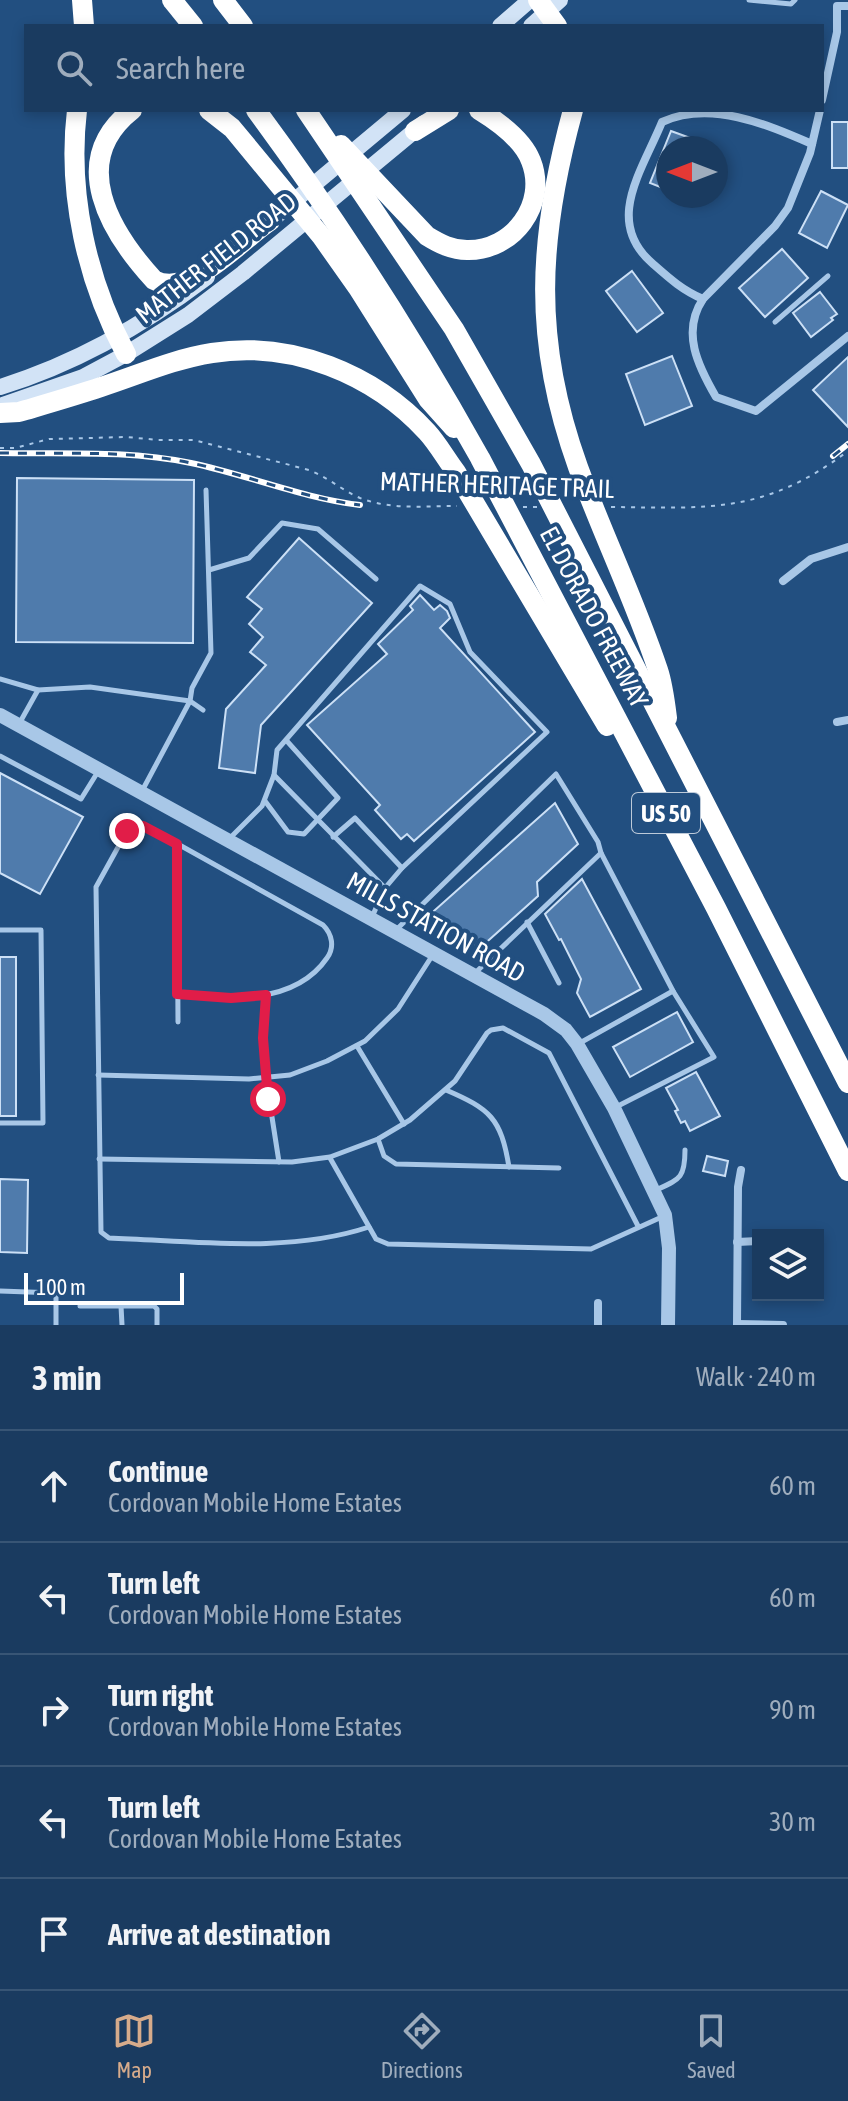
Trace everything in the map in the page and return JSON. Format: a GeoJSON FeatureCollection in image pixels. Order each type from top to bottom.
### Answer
{"type":"FeatureCollection","features":[{"type":"Feature","properties":{"kind":"highway"},"geometry":{"type":"LineString","coordinates":[[82,0],[84,24]]}},
{"type":"Feature","properties":{"kind":"highway"},"geometry":{"type":"LineString","coordinates":[[172,0],[191,24]]}},
{"type":"Feature","properties":{"kind":"highway"},"geometry":{"type":"LineString","coordinates":[[223,0],[241,24]]}},
{"type":"Feature","properties":{"kind":"highway"},"geometry":{"type":"LineString","coordinates":[[77,112],[75,175],[81,227],[93,279],[122,345]]}},
{"type":"Feature","properties":{"kind":"highway"},"geometry":{"type":"LineString","coordinates":[[129,112],[118,121],[104,145],[98,173],[99,190],[112,221],[154,280],[163,285],[173,285],[198,276],[270,221]]}},
{"type":"Feature","properties":{"kind":"highway"},"geometry":{"type":"LineString","coordinates":[[212,112],[232,128],[322,237],[428,399],[480,458]]}},
{"type":"Feature","properties":{"kind":"highway","name":"EL DORADO FREEWAY"},"geometry":{"type":"LineString","coordinates":[[257,112],[372,281],[439,386],[480,458],[716,908],[848,1171]]}},
{"type":"Feature","properties":{"kind":"highway","name":"EL DORADO FREEWAY"},"geometry":{"type":"LineString","coordinates":[[309,112],[454,329],[531,464],[848,1083]]}},
{"type":"Feature","properties":{"kind":"highway"},"geometry":{"type":"LineString","coordinates":[[310,112],[420,230],[440,244],[465,250],[490,247],[512,234],[528,215],[536,185],[525,149],[482,112]]}},
{"type":"Feature","properties":{"kind":"highway"},"geometry":{"type":"LineString","coordinates":[[415,131],[446,112]]}},
{"type":"Feature","properties":{"kind":"highway"},"geometry":{"type":"LineString","coordinates":[[572,112],[555,176],[546,234],[544,293],[548,352],[560,410],[578,466],[659,673],[672,741]]}},
{"type":"Feature","properties":{"kind":"highway"},"geometry":{"type":"LineString","coordinates":[[0,413],[19,412],[214,352],[262,351],[309,358],[353,375],[393,400],[428,433],[456,472],[716,908]]}},
{"type":"Feature","properties":{"kind":"main road"},"geometry":{"type":"LineString","coordinates":[[505,24],[547,7]]}},
{"type":"Feature","properties":{"kind":"main road"},"geometry":{"type":"LineString","coordinates":[[533,24],[547,7]]}},
{"type":"Feature","properties":{"kind":"main road","name":"MATHER FIELD ROAD"},"geometry":{"type":"LineString","coordinates":[[0,406],[83,377],[228,261],[270,221],[401,112]]}},
{"type":"Feature","properties":{"kind":"main road","name":"MATHER FIELD ROAD"},"geometry":{"type":"LineString","coordinates":[[0,387],[122,345],[188,315],[436,112]]}},
{"type":"Feature","properties":{"kind":"street"},"geometry":{"type":"LineString","coordinates":[[824,90],[837,32],[834,3],[848,6]]}},
{"type":"Feature","properties":{"kind":"street"},"geometry":{"type":"LineString","coordinates":[[820,112],[812,144],[788,208],[775,226],[703,299],[696,309],[691,334],[700,370],[716,397],[756,411],[848,336]]}},
{"type":"Feature","properties":{"kind":"street"},"geometry":{"type":"LineString","coordinates":[[703,299],[678,286],[643,256],[628,229],[629,202],[662,122],[682,113],[731,116],[782,131],[812,144]]}},
{"type":"Feature","properties":{"kind":"street"},"geometry":{"type":"LineString","coordinates":[[783,581],[811,559],[848,547]]}},
{"type":"Feature","properties":{"kind":"street","name":"MILLS STATION ROAD"},"geometry":{"type":"LineString","coordinates":[[0,715],[544,1014],[566,1030],[614,1108],[665,1215],[669,1248],[668,1325]]}},
{"type":"Feature","properties":{"kind":"street"},"geometry":{"type":"LineString","coordinates":[[837,722],[848,720]]}},
{"type":"Feature","properties":{"kind":"street"},"geometry":{"type":"LineString","coordinates":[[741,1170],[738,1187],[737,1324],[783,1325]]}},
{"type":"Feature","properties":{"kind":"street"},"geometry":{"type":"LineString","coordinates":[[737,1242],[752,1241]]}},
{"type":"Feature","properties":{"kind":"street"},"geometry":{"type":"LineString","coordinates":[[598,1303],[598,1325]]}},
{"type":"Feature","properties":{"kind":"lane"},"geometry":{"type":"LineString","coordinates":[[751,0],[791,4],[795,0]]}},
{"type":"Feature","properties":{"kind":"lane"},"geometry":{"type":"LineString","coordinates":[[775,322],[828,276]]}},
{"type":"Feature","properties":{"kind":"lane"},"geometry":{"type":"LineString","coordinates":[[142,792],[190,701],[192,688],[211,653],[206,490]]}},
{"type":"Feature","properties":{"kind":"lane"},"geometry":{"type":"LineString","coordinates":[[209,570],[249,558],[282,523],[318,529],[376,579]]}},
{"type":"Feature","properties":{"kind":"lane"},"geometry":{"type":"LineString","coordinates":[[229,840],[264,800],[274,775],[277,750],[420,586],[450,604],[470,652],[547,732],[402,868],[385,888],[371,918]]}},
{"type":"Feature","properties":{"kind":"lane"},"geometry":{"type":"LineString","coordinates":[[0,679],[38,690],[90,687],[190,701],[203,710]]}},
{"type":"Feature","properties":{"kind":"lane"},"geometry":{"type":"LineString","coordinates":[[19,725],[38,690]]}},
{"type":"Feature","properties":{"kind":"lane"},"geometry":{"type":"LineString","coordinates":[[264,800],[288,832],[294,835],[304,834],[338,798],[286,740]]}},
{"type":"Feature","properties":{"kind":"lane"},"geometry":{"type":"LineString","coordinates":[[0,756],[81,799],[99,769]]}},
{"type":"Feature","properties":{"kind":"lane"},"geometry":{"type":"LineString","coordinates":[[394,931],[556,774],[598,842],[673,991],[714,1057],[614,1108]]}},
{"type":"Feature","properties":{"kind":"lane"},"geometry":{"type":"LineString","coordinates":[[274,775],[385,888]]}},
{"type":"Feature","properties":{"kind":"lane"},"geometry":{"type":"LineString","coordinates":[[333,837],[355,818],[402,868]]}},
{"type":"Feature","properties":{"kind":"lane"},"geometry":{"type":"LineString","coordinates":[[177,994],[231,998],[266,995],[285,989],[318,969],[331,951],[332,944],[323,925],[149,828],[132,828],[98,880],[95,922],[100,1228],[109,1238],[300,1242],[337,1237],[369,1227]]}},
{"type":"Feature","properties":{"kind":"lane"},"geometry":{"type":"LineString","coordinates":[[177,844],[178,1022]]}},
{"type":"Feature","properties":{"kind":"lane"},"geometry":{"type":"LineString","coordinates":[[473,975],[601,853]]}},
{"type":"Feature","properties":{"kind":"lane"},"geometry":{"type":"LineString","coordinates":[[527,922],[559,983]]}},
{"type":"Feature","properties":{"kind":"lane"},"geometry":{"type":"LineString","coordinates":[[0,930],[41,930],[43,1108],[43,1123],[0,1123]]}},
{"type":"Feature","properties":{"kind":"lane"},"geometry":{"type":"LineString","coordinates":[[98,1075],[265,1078],[290,1075],[357,1046],[379,1029],[398,1009],[434,954]]}},
{"type":"Feature","properties":{"kind":"lane"},"geometry":{"type":"LineString","coordinates":[[577,1044],[673,991]]}},
{"type":"Feature","properties":{"kind":"lane"},"geometry":{"type":"LineString","coordinates":[[266,995],[263,1038],[265,1078],[279,1162]]}},
{"type":"Feature","properties":{"kind":"lane"},"geometry":{"type":"LineString","coordinates":[[99,1159],[279,1162],[330,1157],[378,1139],[404,1124],[446,1090],[491,1030],[503,1028],[549,1053],[638,1226]]}},
{"type":"Feature","properties":{"kind":"lane"},"geometry":{"type":"LineString","coordinates":[[357,1046],[404,1124]]}},
{"type":"Feature","properties":{"kind":"lane"},"geometry":{"type":"LineString","coordinates":[[446,1090],[479,1105],[490,1114],[503,1139],[509,1167]]}},
{"type":"Feature","properties":{"kind":"lane"},"geometry":{"type":"LineString","coordinates":[[378,1139],[384,1156],[396,1164],[559,1168]]}},
{"type":"Feature","properties":{"kind":"lane"},"geometry":{"type":"LineString","coordinates":[[655,1191],[679,1179],[685,1167],[685,1150]]}},
{"type":"Feature","properties":{"kind":"lane"},"geometry":{"type":"LineString","coordinates":[[330,1157],[376,1239],[388,1244],[591,1249],[665,1215]]}},
{"type":"Feature","properties":{"kind":"lane"},"geometry":{"type":"LineString","coordinates":[[0,1291],[56,1293],[56,1325]]}},
{"type":"Feature","properties":{"kind":"lane"},"geometry":{"type":"LineString","coordinates":[[80,1306],[155,1307],[157,1325]]}},
{"type":"Feature","properties":{"kind":"lane"},"geometry":{"type":"LineString","coordinates":[[121,1306],[122,1325]]}},
{"type":"Feature","properties":{"kind":"path","name":"MATHER HERITAGE TRAIL"},"geometry":{"type":"LineString","coordinates":[[0,448],[15,448],[49,439],[127,437],[194,440],[309,470],[368,500],[389,505],[468,506]]}},
{"type":"Feature","properties":{"kind":"path","name":"MATHER HERITAGE TRAIL"},"geometry":{"type":"LineString","coordinates":[[606,507],[706,508],[767,497],[801,482],[848,451]]}},
{"type":"Feature","properties":{"kind":"path","name":"MATHER HERITAGE TRAIL"},"geometry":{"type":"LineString","coordinates":[[514,506],[545,507]]}},
{"type":"Feature","properties":{"kind":"building"},"geometry":{"type":"Polygon","coordinates":[[[832,122],[848,122],[848,168],[832,168],[832,122]]]}},
{"type":"Feature","properties":{"kind":"building"},"geometry":{"type":"Polygon","coordinates":[[[656,168],[656,185],[650,183],[656,168]]]}},
{"type":"Feature","properties":{"kind":"building"},"geometry":{"type":"Polygon","coordinates":[[[821,191],[848,205],[827,248],[799,233],[821,191]]]}},
{"type":"Feature","properties":{"kind":"building"},"geometry":{"type":"Polygon","coordinates":[[[782,249],[808,278],[765,317],[739,288],[782,249]]]}},
{"type":"Feature","properties":{"kind":"building"},"geometry":{"type":"Polygon","coordinates":[[[632,271],[663,313],[637,332],[606,291],[632,271]]]}},
{"type":"Feature","properties":{"kind":"building"},"geometry":{"type":"Polygon","coordinates":[[[820,292],[837,314],[811,337],[793,313],[820,292]]]}},
{"type":"Feature","properties":{"kind":"building"},"geometry":{"type":"Polygon","coordinates":[[[672,356],[692,406],[645,425],[626,374],[672,356]]]}},
{"type":"Feature","properties":{"kind":"building"},"geometry":{"type":"Polygon","coordinates":[[[848,357],[848,427],[813,390],[848,357]]]}},
{"type":"Feature","properties":{"kind":"building"},"geometry":{"type":"Polygon","coordinates":[[[17,478],[194,480],[193,643],[16,642],[17,478]]]}},
{"type":"Feature","properties":{"kind":"building"},"geometry":{"type":"Polygon","coordinates":[[[299,538],[372,603],[261,725],[255,773],[219,768],[226,709],[266,665],[250,652],[263,637],[249,624],[262,609],[247,597],[299,538]]]}},
{"type":"Feature","properties":{"kind":"building"},"geometry":{"type":"Polygon","coordinates":[[[420,595],[434,610],[440,605],[447,611],[450,618],[440,628],[535,732],[414,841],[407,834],[401,839],[375,810],[380,805],[307,725],[387,654],[378,644],[413,610],[410,606],[420,595]]]}},
{"type":"Feature","properties":{"kind":"building"},"geometry":{"type":"Polygon","coordinates":[[[0,773],[83,817],[40,894],[0,873],[0,773]]]}},
{"type":"Feature","properties":{"kind":"building"},"geometry":{"type":"Polygon","coordinates":[[[555,803],[578,844],[537,882],[538,896],[480,948],[426,918],[555,803]]]}},
{"type":"Feature","properties":{"kind":"building"},"geometry":{"type":"Polygon","coordinates":[[[582,879],[641,989],[590,1017],[577,993],[581,979],[545,914],[582,879]]]}},
{"type":"Feature","properties":{"kind":"building"},"geometry":{"type":"Polygon","coordinates":[[[0,957],[16,957],[16,1116],[0,1116],[0,957]]]}},
{"type":"Feature","properties":{"kind":"building"},"geometry":{"type":"Polygon","coordinates":[[[677,1012],[693,1042],[630,1077],[613,1047],[677,1012]]]}},
{"type":"Feature","properties":{"kind":"building"},"geometry":{"type":"Polygon","coordinates":[[[696,1072],[720,1116],[690,1131],[685,1121],[681,1123],[666,1088],[696,1072]]]}},
{"type":"Feature","properties":{"kind":"building"},"geometry":{"type":"Polygon","coordinates":[[[707,1156],[728,1161],[725,1176],[703,1171],[707,1156]]]}},
{"type":"Feature","properties":{"kind":"building"},"geometry":{"type":"Polygon","coordinates":[[[0,1179],[28,1180],[27,1253],[0,1252],[0,1179]]]}},
{"type":"Feature","properties":{"kind":"railway"},"geometry":{"type":"LineString","coordinates":[[833,456],[848,444]]}},
{"type":"Feature","properties":{"kind":"railway"},"geometry":{"type":"LineString","coordinates":[[0,453],[96,454],[168,459],[360,505]]}},
{"type":"Feature","properties":{"kind":"route"},"geometry":{"type":"LineString","coordinates":[[127,831],[143,826],[177,844],[177,994],[231,998],[266,995],[263,1038],[268,1099]]}}]}
